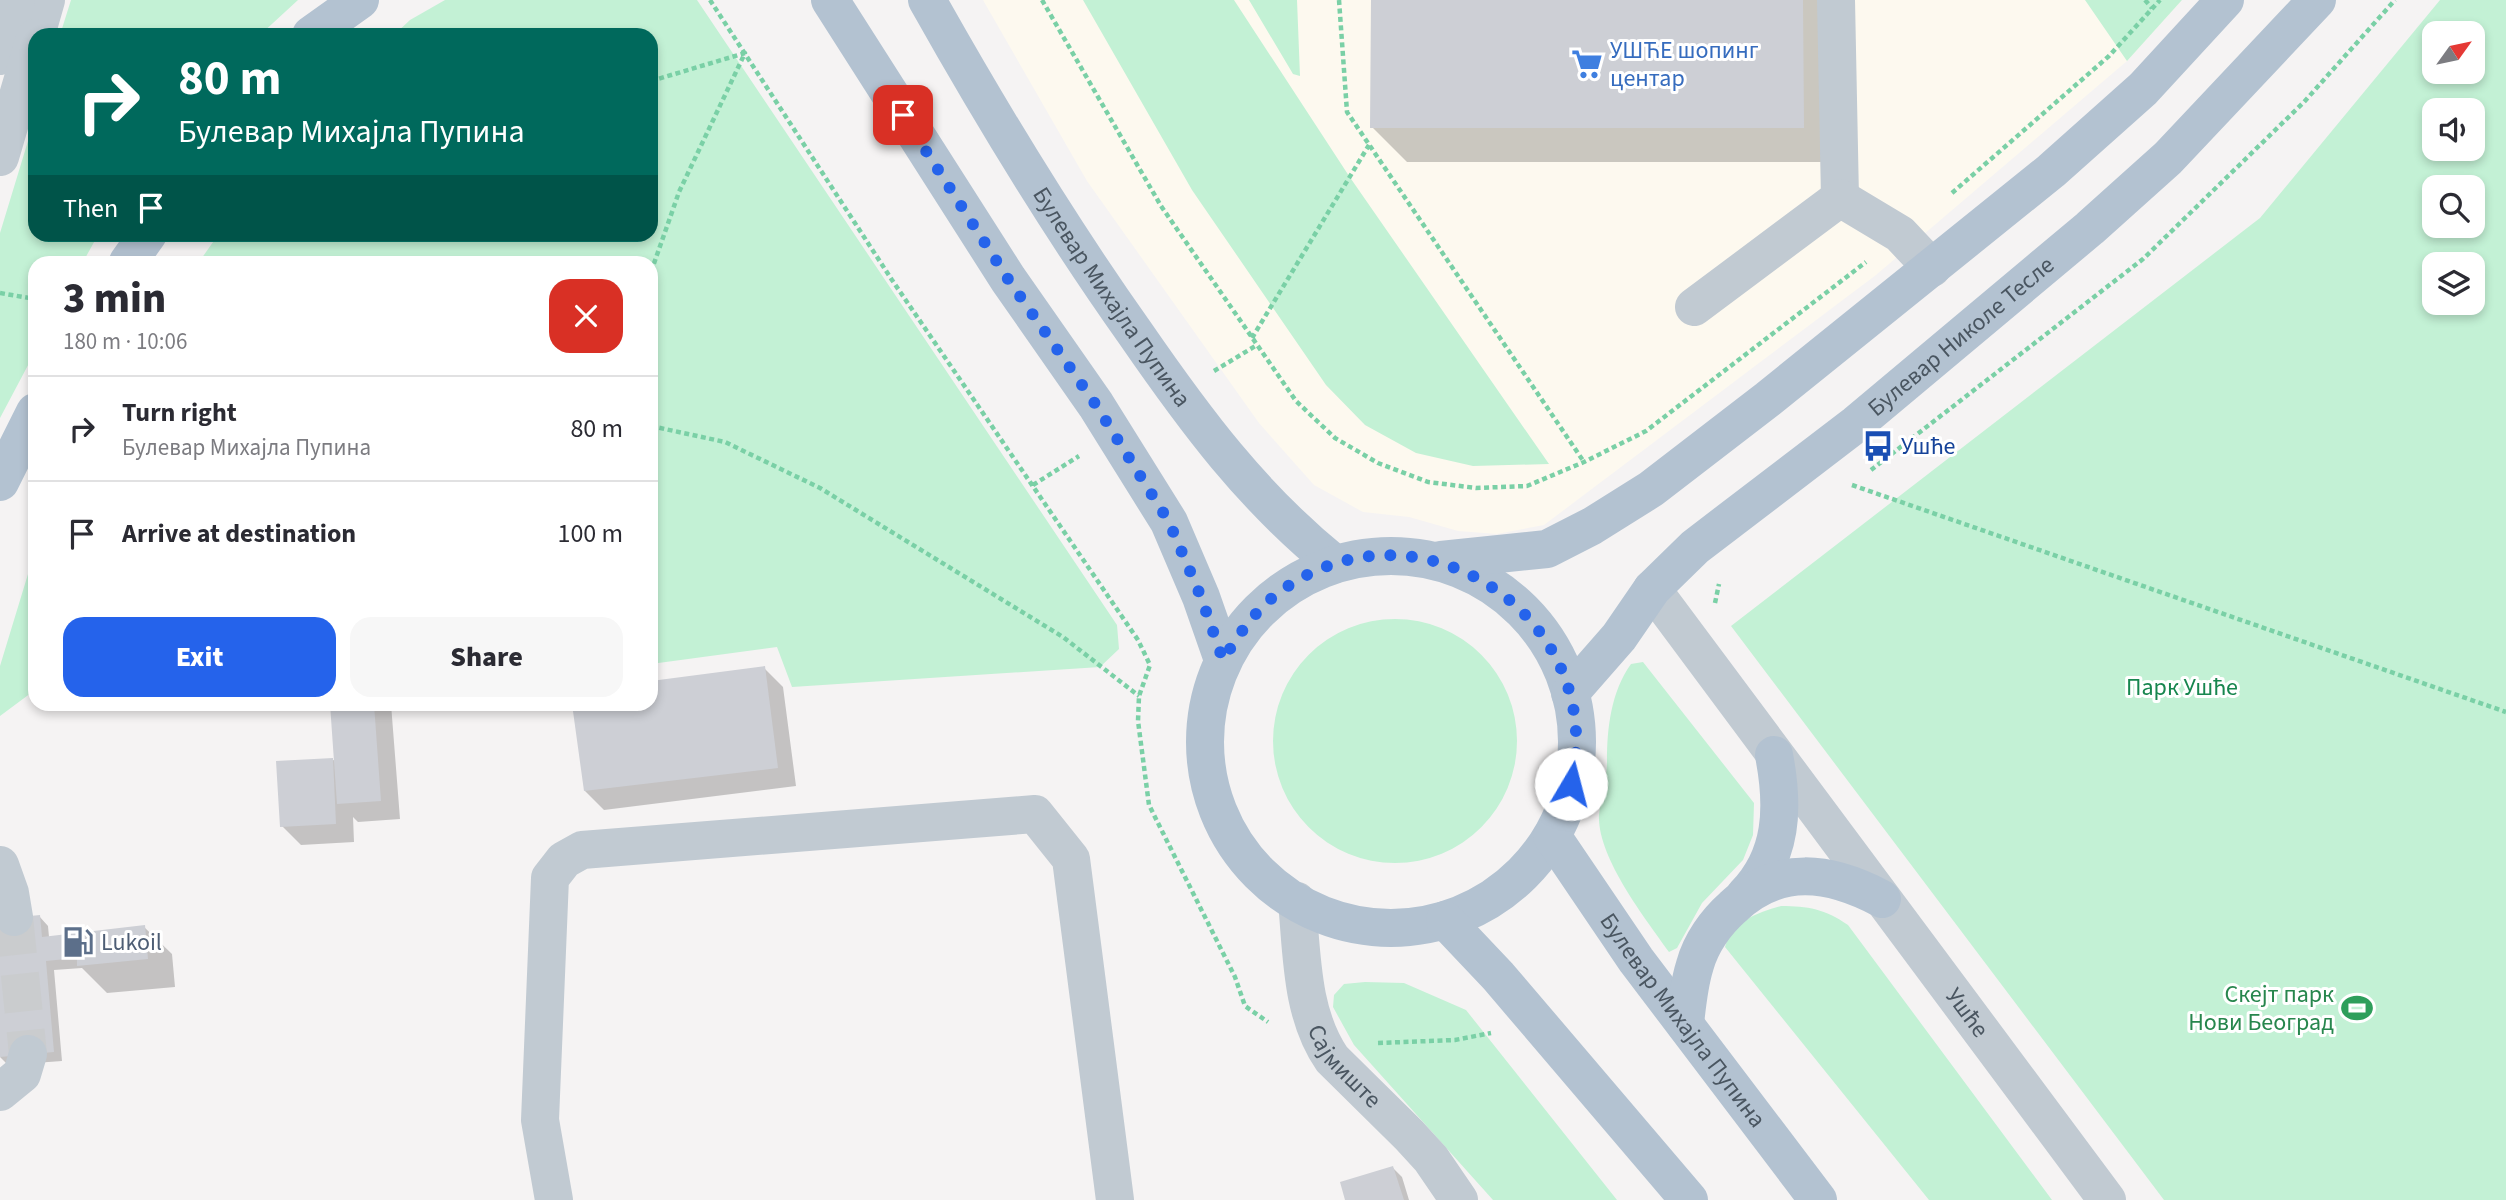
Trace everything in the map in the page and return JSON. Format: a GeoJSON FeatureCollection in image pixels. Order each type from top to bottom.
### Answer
{"type":"FeatureCollection","features":[{"type":"Feature","properties":{"kind":"main road"},"geometry":{"type":"LineString","coordinates":[[321,28],[360,0]]}},
{"type":"Feature","properties":{"kind":"main road"},"geometry":{"type":"LineString","coordinates":[[830,0],[1008,279],[1096,405],[1169,522],[1201,597],[1223,660]]}},
{"type":"Feature","properties":{"kind":"main road","name":"Булевар Михајла Пупина"},"geometry":{"type":"LineString","coordinates":[[928,0],[979,92],[1063,227],[1200,425],[1244,480],[1291,529],[1335,564]]}},
{"type":"Feature","properties":{"kind":"main road"},"geometry":{"type":"LineString","coordinates":[[1433,560],[1546,549],[1592,526],[1651,489],[1933,268],[2051,171],[2143,89],[2225,0]]}},
{"type":"Feature","properties":{"kind":"main road","name":"Булевар Николе Тесле"},"geometry":{"type":"LineString","coordinates":[[1570,693],[1619,636],[1652,589],[1695,547],[1856,424],[2091,228],[2168,158],[2317,0]]}},
{"type":"Feature","properties":{"kind":"main road"},"geometry":{"type":"LineString","coordinates":[[0,482],[28,426]]}},
{"type":"Feature","properties":{"kind":"main road"},"geometry":{"type":"LineString","coordinates":[[1400,556],[1433,560],[1465,571],[1493,587],[1519,608],[1547,642],[1570,693],[1577,730],[1575,766],[1567,802],[1552,836],[1536,858],[1502,890],[1471,910],[1445,920],[1394,928],[1369,926],[1320,914],[1297,901],[1273,885],[1234,840],[1210,786],[1206,723],[1212,691],[1223,660],[1239,634],[1281,591],[1335,564],[1367,557],[1400,556]]}},
{"type":"Feature","properties":{"kind":"main road"},"geometry":{"type":"LineString","coordinates":[[1685,1024],[1695,962],[1723,916],[1761,879],[1775,848],[1780,810],[1774,755]]}},
{"type":"Feature","properties":{"kind":"main road","name":"Булевар Михајла Пупина"},"geometry":{"type":"LineString","coordinates":[[1552,836],[1596,905],[1818,1200]]}},
{"type":"Feature","properties":{"kind":"main road"},"geometry":{"type":"LineString","coordinates":[[1741,899],[1762,884],[1788,877],[1813,875],[1839,880],[1882,899]]}},
{"type":"Feature","properties":{"kind":"main road"},"geometry":{"type":"LineString","coordinates":[[1445,920],[1498,976],[1689,1200]]}},
{"type":"Feature","properties":{"kind":"street"},"geometry":{"type":"LineString","coordinates":[[0,56],[16,0]]}},
{"type":"Feature","properties":{"kind":"street"},"geometry":{"type":"LineString","coordinates":[[37,28],[46,0]]}},
{"type":"Feature","properties":{"kind":"street"},"geometry":{"type":"LineString","coordinates":[[1836,0],[1840,198]]}},
{"type":"Feature","properties":{"kind":"street"},"geometry":{"type":"LineString","coordinates":[[0,157],[28,60]]}},
{"type":"Feature","properties":{"kind":"street"},"geometry":{"type":"LineString","coordinates":[[1840,198],[1900,234],[1933,268]]}},
{"type":"Feature","properties":{"kind":"street"},"geometry":{"type":"LineString","coordinates":[[1694,306],[1840,198]]}},
{"type":"Feature","properties":{"kind":"street","name":"Ушће"},"geometry":{"type":"LineString","coordinates":[[1652,589],[2107,1200]]}},
{"type":"Feature","properties":{"kind":"street"},"geometry":{"type":"LineString","coordinates":[[554,1200],[540,1120],[550,878],[564,860],[582,850],[1035,814],[1072,859],[1115,1200]]}},
{"type":"Feature","properties":{"kind":"street"},"geometry":{"type":"LineString","coordinates":[[0,866],[10,892],[14,918]]}},
{"type":"Feature","properties":{"kind":"street","name":"Сајмиште"},"geometry":{"type":"LineString","coordinates":[[1297,901],[1311,1020],[1319,1040],[1332,1059],[1431,1159],[1459,1200]]}},
{"type":"Feature","properties":{"kind":"street"},"geometry":{"type":"LineString","coordinates":[[0,1092],[22,1074],[28,1054]]}},
{"type":"Feature","properties":{"kind":"path"},"geometry":{"type":"LineString","coordinates":[[710,0],[892,280],[1138,640],[1150,665],[1139,696],[1138,721],[1149,805],[1236,977],[1245,1006],[1277,1029],[1319,1040],[1353,1045],[1455,1040],[1492,1032]]}},
{"type":"Feature","properties":{"kind":"path"},"geometry":{"type":"LineString","coordinates":[[1042,0],[1161,206],[1296,401],[1335,438],[1378,463],[1428,482],[1476,488],[1527,486],[1584,462],[1347,112],[1339,0]]}},
{"type":"Feature","properties":{"kind":"path"},"geometry":{"type":"LineString","coordinates":[[2144,0],[2152,8]]}},
{"type":"Feature","properties":{"kind":"path"},"geometry":{"type":"LineString","coordinates":[[1840,493],[2143,259],[2304,102],[2395,0]]}},
{"type":"Feature","properties":{"kind":"path"},"geometry":{"type":"LineString","coordinates":[[658,79],[745,53]]}},
{"type":"Feature","properties":{"kind":"path"},"geometry":{"type":"LineString","coordinates":[[657,256],[679,192],[745,53]]}},
{"type":"Feature","properties":{"kind":"path"},"geometry":{"type":"LineString","coordinates":[[1252,338],[1370,145]]}},
{"type":"Feature","properties":{"kind":"path"},"geometry":{"type":"LineString","coordinates":[[0,293],[28,298]]}},
{"type":"Feature","properties":{"kind":"path"},"geometry":{"type":"LineString","coordinates":[[658,428],[725,442],[820,488],[1063,637],[1139,696]]}},
{"type":"Feature","properties":{"kind":"path"},"geometry":{"type":"LineString","coordinates":[[1852,485],[2506,712]]}},
{"type":"Feature","properties":{"kind":"path"},"geometry":{"type":"LineString","coordinates":[[1714,612],[1720,581]]}},
{"type":"Feature","properties":{"kind":"shaded area"},"geometry":{"type":"Polygon","coordinates":[[[983,0],[2182,0],[2127,61],[1876,275],[1544,525],[1497,534],[1458,531],[1409,517],[1363,512],[1314,485],[1259,423],[1087,181],[983,0]]]}},
{"type":"Feature","properties":{"kind":"green space"},"geometry":{"type":"Polygon","coordinates":[[[71,0],[298,0],[268,28],[62,28],[71,0]]]}},
{"type":"Feature","properties":{"kind":"green space"},"geometry":{"type":"Polygon","coordinates":[[[445,0],[697,0],[1117,625],[1119,649],[1100,667],[792,687],[777,647],[658,663],[658,256],[203,256],[213,242],[658,242],[658,28],[401,28],[410,20],[445,0]]]}},
{"type":"Feature","properties":{"kind":"green space"},"geometry":{"type":"Polygon","coordinates":[[[1083,0],[1234,0],[1349,176],[1549,464],[1473,466],[1416,453],[1365,425],[1326,385],[1192,190],[1083,0]]]}},
{"type":"Feature","properties":{"kind":"green space"},"geometry":{"type":"Polygon","coordinates":[[[1249,0],[1297,0],[1300,76],[1293,74],[1249,0]]]}},
{"type":"Feature","properties":{"kind":"green space"},"geometry":{"type":"Polygon","coordinates":[[[2085,0],[2182,0],[2127,61],[2085,0]]]}},
{"type":"Feature","properties":{"kind":"green space","name":"Парк Ушће"},"geometry":{"type":"Polygon","coordinates":[[[2440,0],[2506,0],[2506,1200],[2164,1200],[1731,626],[2260,218],[2422,22],[2422,84],[2485,84],[2485,21],[2423,21],[2440,0]]]}},
{"type":"Feature","properties":{"kind":"green space"},"geometry":{"type":"Polygon","coordinates":[[[28,141],[28,242],[94,242],[86,256],[28,256],[28,365],[0,418],[0,233],[28,141]]]}},
{"type":"Feature","properties":{"kind":"green space"},"geometry":{"type":"Polygon","coordinates":[[[28,574],[28,695],[0,716],[0,666],[28,574]]]}},
{"type":"Feature","properties":{"kind":"green space"},"geometry":{"type":"Polygon","coordinates":[[[1383,619],[1407,619],[1453,633],[1473,646],[1490,663],[1508,694],[1515,717],[1515,765],[1503,799],[1490,819],[1473,836],[1453,849],[1430,858],[1407,863],[1383,863],[1337,849],[1317,836],[1300,819],[1287,799],[1278,776],[1273,753],[1273,729],[1287,683],[1300,663],[1317,646],[1337,633],[1360,624],[1383,619]]]}},
{"type":"Feature","properties":{"kind":"green space"},"geometry":{"type":"Polygon","coordinates":[[[1643,662],[1754,803],[1753,835],[1743,860],[1702,903],[1677,948],[1669,952],[1624,887],[1600,832],[1599,815],[1615,698],[1631,664],[1643,662]]]}},
{"type":"Feature","properties":{"kind":"green space"},"geometry":{"type":"Polygon","coordinates":[[[1781,906],[1816,909],[1848,925],[2052,1200],[1929,1200],[1725,947],[1733,931],[1747,919],[1781,906]]]}},
{"type":"Feature","properties":{"kind":"green space"},"geometry":{"type":"Polygon","coordinates":[[[1404,983],[1466,1010],[1617,1200],[1493,1200],[1354,1045],[1333,1007],[1334,995],[1344,984],[1404,983]]]}},
{"type":"Feature","properties":{"kind":"building","name":"УШЋЕ шопинг центар"},"geometry":{"type":"Polygon","coordinates":[[[1371,0],[1803,0],[1804,128],[1370,128],[1371,0]]]}},
{"type":"Feature","properties":{"kind":"building"},"geometry":{"type":"Polygon","coordinates":[[[765,666],[778,768],[584,791],[573,711],[658,711],[658,680],[765,666]]]}},
{"type":"Feature","properties":{"kind":"building"},"geometry":{"type":"Polygon","coordinates":[[[330,711],[375,711],[381,801],[337,804],[330,711]]]}},
{"type":"Feature","properties":{"kind":"building"},"geometry":{"type":"Polygon","coordinates":[[[333,758],[336,824],[280,827],[276,761],[333,758]]]}},
{"type":"Feature","properties":{"kind":"building"},"geometry":{"type":"Polygon","coordinates":[[[40,915],[42,937],[145,925],[148,959],[77,966],[77,958],[46,961],[54,1052],[0,1057],[0,919],[40,915]]]}},
{"type":"Feature","properties":{"kind":"building"},"geometry":{"type":"Polygon","coordinates":[[[1393,1166],[1404,1200],[1345,1200],[1340,1182],[1393,1166]]]}},
{"type":"Feature","properties":{"kind":"tunnel"},"geometry":{"type":"LineString","coordinates":[[14,917],[28,1054]]}},
{"type":"Feature","properties":{"kind":"place","name":"УШЋЕ шопинг центар"},"geometry":{"type":"Point","coordinates":[1587,64]}},
{"type":"Feature","properties":{"kind":"place","name":"Ушће"},"geometry":{"type":"Point","coordinates":[1878,446]}},
{"type":"Feature","properties":{"kind":"place","name":"Lukoil"},"geometry":{"type":"Point","coordinates":[78,942]}},
{"type":"Feature","properties":{"kind":"place","name":"Скејт парк Нови Београд"},"geometry":{"type":"Point","coordinates":[2357,1008]}},
{"type":"Feature","properties":{"kind":"route"},"geometry":{"type":"LineString","coordinates":[[903,115],[1008,279],[1115,434],[1169,522],[1201,597],[1223,660],[1258,611],[1281,591],[1307,575],[1335,564],[1367,557],[1400,556],[1433,560],[1465,571],[1493,587],[1519,608],[1542,633],[1559,662],[1570,693],[1577,730],[1571,784]]}}]}
